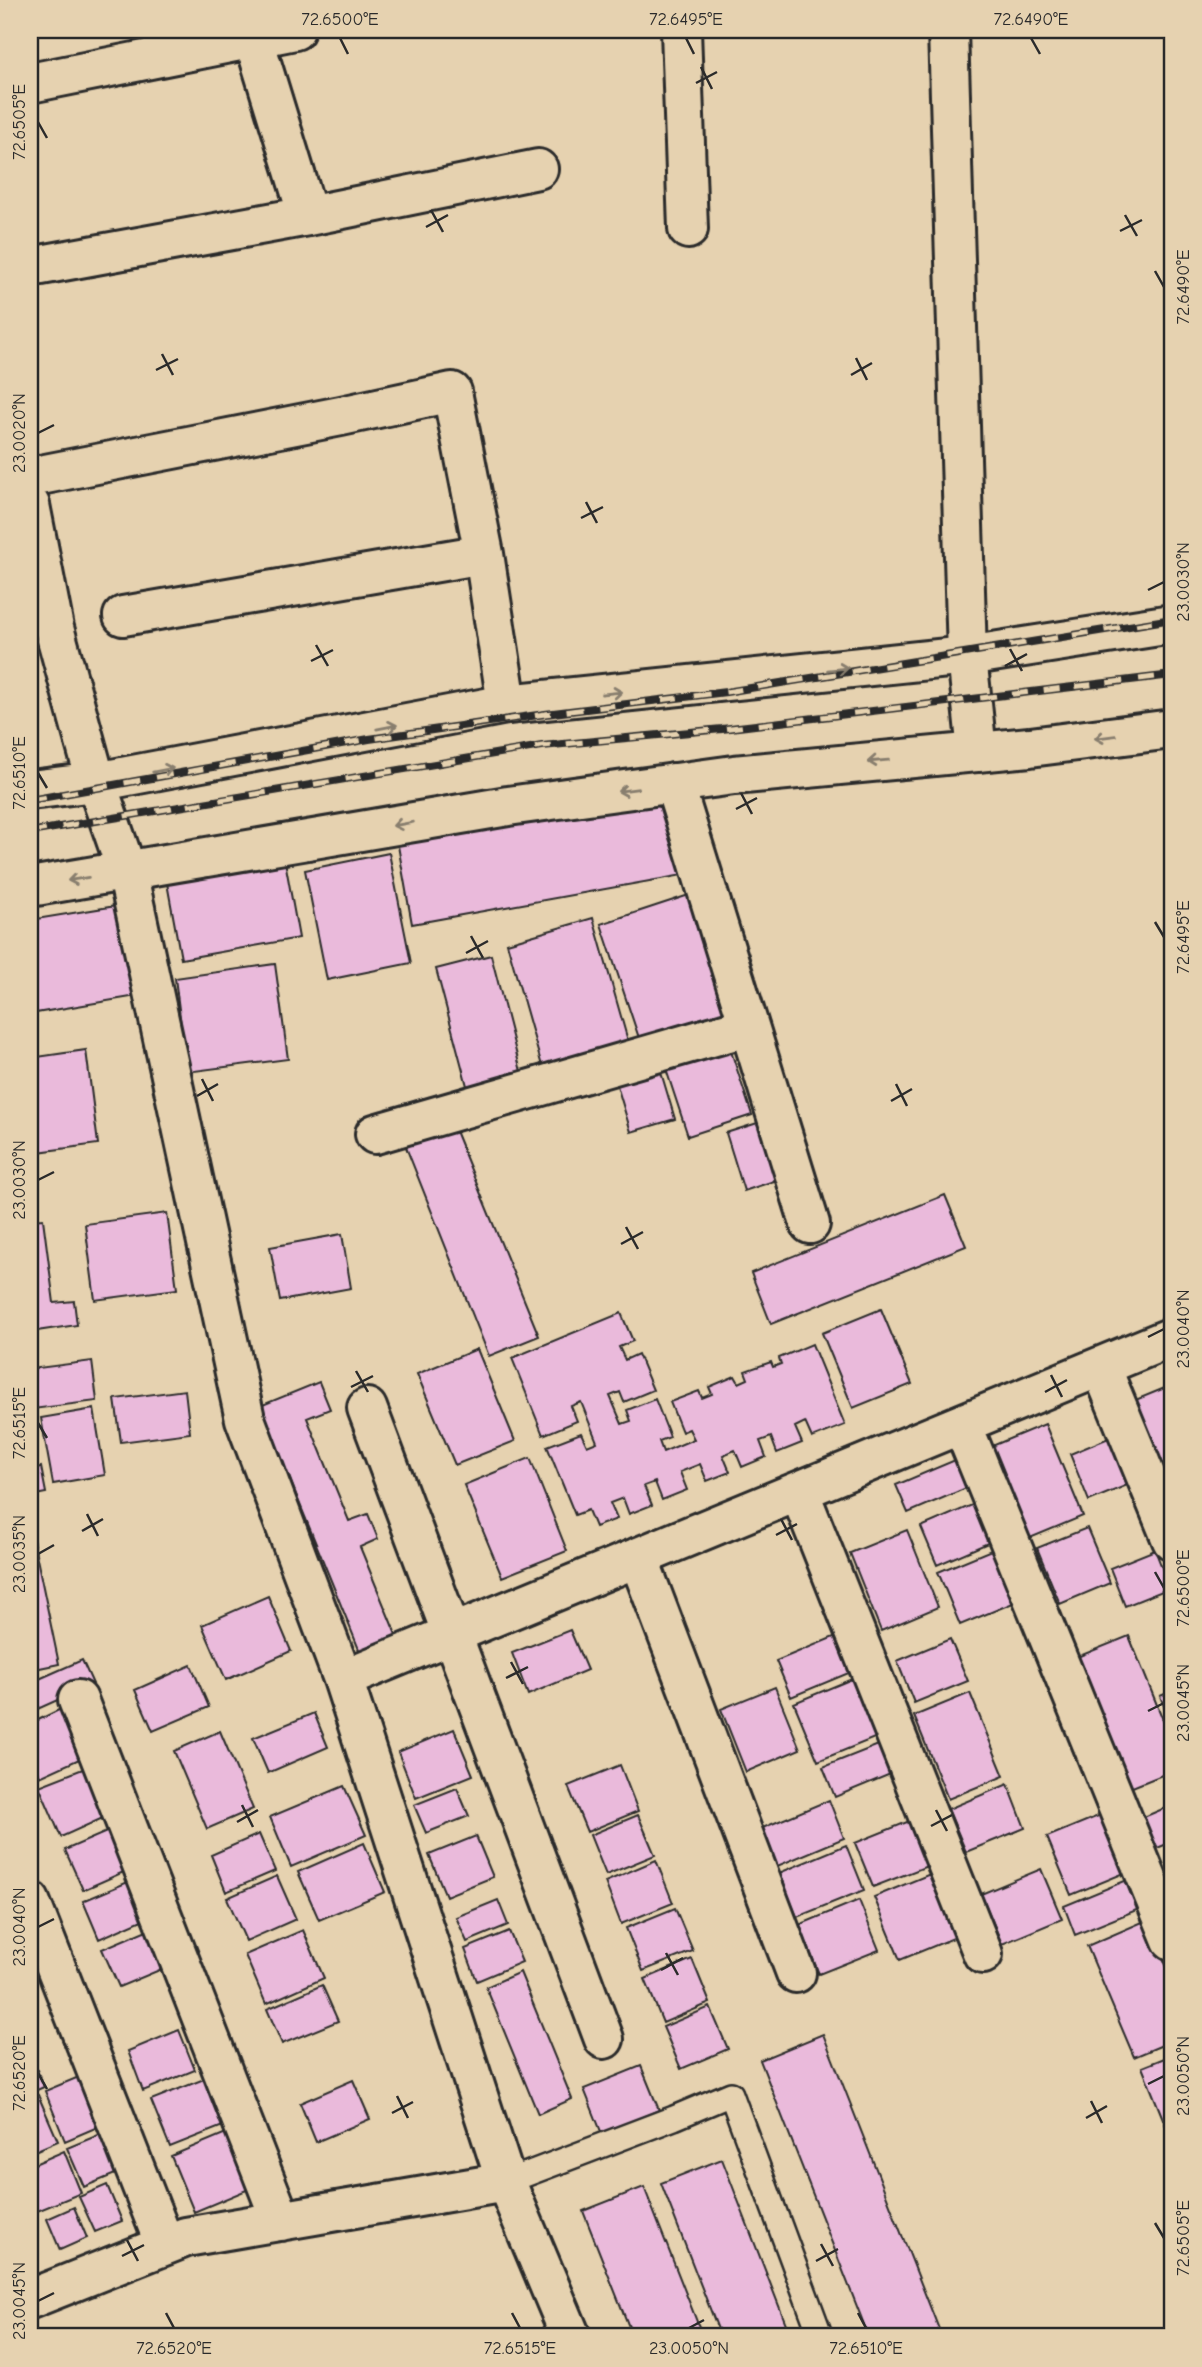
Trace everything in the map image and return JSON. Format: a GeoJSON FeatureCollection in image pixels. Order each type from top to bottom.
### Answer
{"type":"FeatureCollection","features":[{"type":"Feature","properties":{"kind":"street"},"geometry":{"type":"LineString","coordinates":[[30,83],[251,34],[295,30]]}},
{"type":"Feature","properties":{"kind":"street"},"geometry":{"type":"LineString","coordinates":[[681,30],[688,229]]}},
{"type":"Feature","properties":{"kind":"street"},"geometry":{"type":"LineString","coordinates":[[948,30],[967,656],[977,752]]}},
{"type":"Feature","properties":{"kind":"street"},"geometry":{"type":"LineString","coordinates":[[251,34],[307,216]]}},
{"type":"Feature","properties":{"kind":"street"},"geometry":{"type":"LineString","coordinates":[[30,267],[307,216],[538,169]]}},
{"type":"Feature","properties":{"kind":"street"},"geometry":{"type":"LineString","coordinates":[[30,477],[452,392],[484,554],[507,704]]}},
{"type":"Feature","properties":{"kind":"street"},"geometry":{"type":"LineString","coordinates":[[30,505],[54,628],[96,782],[127,872],[245,1419],[343,1679],[506,2182],[571,2337]]}},
{"type":"Feature","properties":{"kind":"street"},"geometry":{"type":"LineString","coordinates":[[124,616],[484,554]]}},
{"type":"Feature","properties":{"kind":"street"},"geometry":{"type":"LineString","coordinates":[[30,790],[96,782],[507,704],[967,656],[1172,624]]}},
{"type":"Feature","properties":{"kind":"street"},"geometry":{"type":"LineString","coordinates":[[30,887],[508,806],[674,783],[1172,729]]}},
{"type":"Feature","properties":{"kind":"street"},"geometry":{"type":"LineString","coordinates":[[674,783],[810,1224]]}},
{"type":"Feature","properties":{"kind":"street"},"geometry":{"type":"LineString","coordinates":[[375,1134],[749,1026]]}},
{"type":"Feature","properties":{"kind":"street"},"geometry":{"type":"LineString","coordinates":[[343,1679],[1172,1338]]}},
{"type":"Feature","properties":{"kind":"street"},"geometry":{"type":"LineString","coordinates":[[1101,1367],[1172,1540]]}},
{"type":"Feature","properties":{"kind":"street"},"geometry":{"type":"LineString","coordinates":[[367,1408],[604,2039]]}},
{"type":"Feature","properties":{"kind":"street"},"geometry":{"type":"LineString","coordinates":[[962,1424],[1165,1899],[1172,1940]]}},
{"type":"Feature","properties":{"kind":"street"},"geometry":{"type":"LineString","coordinates":[[799,1491],[983,1954]]}},
{"type":"Feature","properties":{"kind":"street"},"geometry":{"type":"LineString","coordinates":[[638,1557],[796,1973]]}},
{"type":"Feature","properties":{"kind":"street"},"geometry":{"type":"LineString","coordinates":[[78,1700],[281,2221]]}},
{"type":"Feature","properties":{"kind":"street"},"geometry":{"type":"LineString","coordinates":[[30,1902],[165,2245]]}},
{"type":"Feature","properties":{"kind":"street"},"geometry":{"type":"LineString","coordinates":[[31,2294],[186,2237],[506,2182]]}},
{"type":"Feature","properties":{"kind":"lane"},"geometry":{"type":"LineString","coordinates":[[506,2182],[731,2094],[821,2337]]}},
{"type":"Feature","properties":{"kind":"building"},"geometry":{"type":"Polygon","coordinates":[[[668,791],[683,875],[412,924],[397,840],[668,791]]]}},
{"type":"Feature","properties":{"kind":"building"},"geometry":{"type":"Polygon","coordinates":[[[389,853],[411,963],[327,980],[305,870],[389,853]]]}},
{"type":"Feature","properties":{"kind":"building"},"geometry":{"type":"Polygon","coordinates":[[[285,861],[299,938],[181,959],[167,883],[285,861]]]}},
{"type":"Feature","properties":{"kind":"building"},"geometry":{"type":"Polygon","coordinates":[[[698,892],[735,1008],[640,1041],[601,924],[698,892]]]}},
{"type":"Feature","properties":{"kind":"building"},"geometry":{"type":"Polygon","coordinates":[[[122,905],[137,996],[30,1014],[30,920],[122,905]]]}},
{"type":"Feature","properties":{"kind":"building"},"geometry":{"type":"Polygon","coordinates":[[[593,918],[628,1041],[542,1066],[507,943],[593,918]]]}},
{"type":"Feature","properties":{"kind":"building"},"geometry":{"type":"Polygon","coordinates":[[[491,955],[524,1083],[470,1097],[436,969],[491,955]]]}},
{"type":"Feature","properties":{"kind":"building"},"geometry":{"type":"Polygon","coordinates":[[[275,964],[288,1059],[187,1072],[175,978],[275,964]]]}},
{"type":"Feature","properties":{"kind":"building"},"geometry":{"type":"Polygon","coordinates":[[[727,1039],[752,1115],[688,1136],[663,1060],[727,1039]]]}},
{"type":"Feature","properties":{"kind":"building"},"geometry":{"type":"Polygon","coordinates":[[[86,1050],[98,1144],[30,1153],[30,1058],[86,1050]]]}},
{"type":"Feature","properties":{"kind":"building"},"geometry":{"type":"Polygon","coordinates":[[[657,1059],[675,1119],[631,1132],[613,1072],[657,1059]]]}},
{"type":"Feature","properties":{"kind":"building"},"geometry":{"type":"Polygon","coordinates":[[[767,1120],[786,1177],[744,1191],[726,1133],[767,1120]]]}},
{"type":"Feature","properties":{"kind":"building"},"geometry":{"type":"Polygon","coordinates":[[[453,1126],[539,1336],[489,1356],[402,1137],[453,1126]]]}},
{"type":"Feature","properties":{"kind":"building"},"geometry":{"type":"Polygon","coordinates":[[[945,1195],[966,1246],[771,1324],[751,1273],[945,1195]]]}},
{"type":"Feature","properties":{"kind":"building"},"geometry":{"type":"Polygon","coordinates":[[[167,1213],[177,1289],[95,1300],[85,1224],[167,1213]]]}},
{"type":"Feature","properties":{"kind":"building"},"geometry":{"type":"Polygon","coordinates":[[[43,1219],[54,1303],[74,1301],[77,1325],[30,1332],[30,1220],[43,1219]]]}},
{"type":"Feature","properties":{"kind":"building"},"geometry":{"type":"Polygon","coordinates":[[[342,1234],[351,1288],[280,1301],[270,1247],[342,1234]]]}},
{"type":"Feature","properties":{"kind":"building"},"geometry":{"type":"Polygon","coordinates":[[[881,1309],[912,1384],[853,1408],[822,1333],[881,1309]]]}},
{"type":"Feature","properties":{"kind":"building"},"geometry":{"type":"Polygon","coordinates":[[[621,1313],[633,1341],[619,1347],[625,1360],[638,1354],[653,1390],[624,1402],[620,1392],[610,1396],[622,1424],[631,1421],[627,1410],[655,1399],[670,1437],[659,1441],[663,1452],[694,1439],[689,1429],[682,1432],[670,1402],[699,1391],[702,1398],[712,1394],[709,1387],[735,1376],[739,1383],[748,1379],[745,1371],[771,1362],[773,1367],[781,1364],[779,1358],[812,1344],[845,1425],[812,1438],[805,1422],[795,1427],[802,1443],[777,1453],[771,1437],[760,1441],[766,1457],[742,1467],[735,1450],[723,1455],[730,1472],[707,1481],[700,1464],[680,1472],[687,1490],[662,1500],[655,1482],[644,1486],[652,1505],[629,1514],[623,1498],[610,1503],[617,1519],[595,1527],[588,1510],[575,1515],[547,1446],[581,1433],[587,1446],[597,1442],[581,1402],[571,1406],[577,1421],[543,1435],[512,1358],[621,1313]]]}},
{"type":"Feature","properties":{"kind":"building"},"geometry":{"type":"Polygon","coordinates":[[[477,1349],[515,1441],[455,1465],[417,1374],[477,1349]]]}},
{"type":"Feature","properties":{"kind":"building"},"geometry":{"type":"Polygon","coordinates":[[[92,1361],[97,1401],[33,1409],[30,1369],[92,1361]]]}},
{"type":"Feature","properties":{"kind":"building"},"geometry":{"type":"Polygon","coordinates":[[[319,1382],[330,1409],[307,1418],[349,1521],[368,1514],[378,1539],[360,1547],[397,1637],[360,1652],[260,1406],[319,1382]]]}},
{"type":"Feature","properties":{"kind":"building"},"geometry":{"type":"Polygon","coordinates":[[[1172,1385],[1172,1498],[1133,1401],[1172,1385]]]}},
{"type":"Feature","properties":{"kind":"building"},"geometry":{"type":"Polygon","coordinates":[[[185,1390],[190,1433],[121,1442],[115,1399],[185,1390]]]}},
{"type":"Feature","properties":{"kind":"building"},"geometry":{"type":"Polygon","coordinates":[[[94,1409],[105,1475],[53,1484],[41,1418],[94,1409]]]}},
{"type":"Feature","properties":{"kind":"building"},"geometry":{"type":"Polygon","coordinates":[[[1045,1424],[1083,1516],[1018,1543],[980,1451],[1045,1424]]]}},
{"type":"Feature","properties":{"kind":"building"},"geometry":{"type":"Polygon","coordinates":[[[1111,1437],[1130,1484],[1089,1501],[1070,1454],[1111,1437]]]}},
{"type":"Feature","properties":{"kind":"building"},"geometry":{"type":"Polygon","coordinates":[[[530,1458],[567,1551],[502,1577],[464,1485],[530,1458]]]}},
{"type":"Feature","properties":{"kind":"building"},"geometry":{"type":"Polygon","coordinates":[[[960,1458],[971,1486],[908,1513],[896,1485],[960,1458]]]}},
{"type":"Feature","properties":{"kind":"building"},"geometry":{"type":"Polygon","coordinates":[[[41,1467],[46,1493],[30,1496],[30,1469],[41,1467]]]}},
{"type":"Feature","properties":{"kind":"building"},"geometry":{"type":"Polygon","coordinates":[[[979,1502],[995,1540],[937,1565],[921,1527],[979,1502]]]}},
{"type":"Feature","properties":{"kind":"building"},"geometry":{"type":"Polygon","coordinates":[[[30,1525],[59,1664],[30,1670],[30,1525]]]}},
{"type":"Feature","properties":{"kind":"building"},"geometry":{"type":"Polygon","coordinates":[[[1087,1528],[1110,1583],[1060,1604],[1037,1548],[1087,1528]]]}},
{"type":"Feature","properties":{"kind":"building"},"geometry":{"type":"Polygon","coordinates":[[[907,1530],[938,1607],[881,1631],[850,1553],[907,1530]]]}},
{"type":"Feature","properties":{"kind":"building"},"geometry":{"type":"Polygon","coordinates":[[[996,1548],[1018,1601],[960,1625],[938,1572],[996,1548]]]}},
{"type":"Feature","properties":{"kind":"building"},"geometry":{"type":"Polygon","coordinates":[[[1155,1550],[1170,1588],[1125,1606],[1110,1568],[1155,1550]]]}},
{"type":"Feature","properties":{"kind":"building"},"geometry":{"type":"Polygon","coordinates":[[[268,1596],[291,1651],[226,1680],[202,1625],[268,1596]]]}},
{"type":"Feature","properties":{"kind":"building"},"geometry":{"type":"Polygon","coordinates":[[[570,1630],[587,1670],[528,1695],[512,1653],[570,1630]]]}},
{"type":"Feature","properties":{"kind":"building"},"geometry":{"type":"Polygon","coordinates":[[[841,1634],[856,1670],[791,1697],[776,1661],[841,1634]]]}},
{"type":"Feature","properties":{"kind":"building"},"geometry":{"type":"Polygon","coordinates":[[[1129,1636],[1172,1742],[1172,1771],[1125,1790],[1072,1659],[1129,1636]]]}},
{"type":"Feature","properties":{"kind":"building"},"geometry":{"type":"Polygon","coordinates":[[[950,1639],[968,1681],[914,1703],[897,1661],[950,1639]]]}},
{"type":"Feature","properties":{"kind":"building"},"geometry":{"type":"Polygon","coordinates":[[[82,1660],[93,1684],[31,1712],[30,1683],[82,1660]]]}},
{"type":"Feature","properties":{"kind":"building"},"geometry":{"type":"Polygon","coordinates":[[[191,1665],[209,1707],[153,1731],[135,1690],[191,1665]]]}},
{"type":"Feature","properties":{"kind":"building"},"geometry":{"type":"Polygon","coordinates":[[[859,1676],[882,1735],[818,1761],[794,1703],[859,1676]]]}},
{"type":"Feature","properties":{"kind":"building"},"geometry":{"type":"Polygon","coordinates":[[[775,1687],[800,1749],[746,1772],[721,1709],[775,1687]]]}},
{"type":"Feature","properties":{"kind":"building"},"geometry":{"type":"Polygon","coordinates":[[[1172,1691],[1172,1726],[1160,1696],[1172,1691]]]}},
{"type":"Feature","properties":{"kind":"building"},"geometry":{"type":"Polygon","coordinates":[[[970,1693],[1004,1776],[948,1799],[914,1716],[970,1693]]]}},
{"type":"Feature","properties":{"kind":"building"},"geometry":{"type":"Polygon","coordinates":[[[67,1706],[86,1756],[40,1777],[30,1749],[30,1724],[67,1706]]]}},
{"type":"Feature","properties":{"kind":"building"},"geometry":{"type":"Polygon","coordinates":[[[314,1713],[328,1747],[268,1773],[253,1738],[314,1713]]]}},
{"type":"Feature","properties":{"kind":"building"},"geometry":{"type":"Polygon","coordinates":[[[454,1729],[473,1775],[416,1798],[398,1752],[454,1729]]]}},
{"type":"Feature","properties":{"kind":"building"},"geometry":{"type":"Polygon","coordinates":[[[220,1731],[253,1809],[207,1829],[174,1751],[220,1731]]]}},
{"type":"Feature","properties":{"kind":"building"},"geometry":{"type":"Polygon","coordinates":[[[881,1744],[893,1773],[835,1797],[823,1767],[881,1744]]]}},
{"type":"Feature","properties":{"kind":"building"},"geometry":{"type":"Polygon","coordinates":[[[93,1765],[114,1813],[61,1837],[39,1786],[93,1765]]]}},
{"type":"Feature","properties":{"kind":"building"},"geometry":{"type":"Polygon","coordinates":[[[620,1765],[638,1811],[587,1832],[568,1786],[620,1765]]]}},
{"type":"Feature","properties":{"kind":"building"},"geometry":{"type":"Polygon","coordinates":[[[1008,1784],[1025,1828],[966,1852],[948,1809],[1008,1784]]]}},
{"type":"Feature","properties":{"kind":"building"},"geometry":{"type":"Polygon","coordinates":[[[344,1786],[366,1835],[291,1867],[270,1817],[344,1786]]]}},
{"type":"Feature","properties":{"kind":"building"},"geometry":{"type":"Polygon","coordinates":[[[457,1788],[469,1816],[426,1833],[414,1805],[457,1788]]]}},
{"type":"Feature","properties":{"kind":"building"},"geometry":{"type":"Polygon","coordinates":[[[829,1800],[844,1838],[775,1867],[760,1829],[829,1800]]]}},
{"type":"Feature","properties":{"kind":"building"},"geometry":{"type":"Polygon","coordinates":[[[1172,1805],[1172,1842],[1145,1853],[1132,1822],[1172,1805]]]}},
{"type":"Feature","properties":{"kind":"building"},"geometry":{"type":"Polygon","coordinates":[[[1103,1814],[1127,1872],[1071,1895],[1047,1837],[1103,1814]]]}},
{"type":"Feature","properties":{"kind":"building"},"geometry":{"type":"Polygon","coordinates":[[[638,1815],[655,1855],[606,1875],[590,1835],[638,1815]]]}},
{"type":"Feature","properties":{"kind":"building"},"geometry":{"type":"Polygon","coordinates":[[[912,1820],[930,1865],[873,1887],[855,1843],[912,1820]]]}},
{"type":"Feature","properties":{"kind":"building"},"geometry":{"type":"Polygon","coordinates":[[[118,1827],[135,1867],[83,1890],[65,1850],[118,1827]]]}},
{"type":"Feature","properties":{"kind":"building"},"geometry":{"type":"Polygon","coordinates":[[[259,1834],[275,1871],[226,1892],[211,1855],[259,1834]]]}},
{"type":"Feature","properties":{"kind":"building"},"geometry":{"type":"Polygon","coordinates":[[[476,1836],[493,1877],[446,1896],[429,1855],[476,1836]]]}},
{"type":"Feature","properties":{"kind":"building"},"geometry":{"type":"Polygon","coordinates":[[[364,1843],[385,1892],[319,1920],[298,1872],[364,1843]]]}},
{"type":"Feature","properties":{"kind":"building"},"geometry":{"type":"Polygon","coordinates":[[[846,1845],[864,1890],[797,1917],[779,1873],[846,1845]]]}},
{"type":"Feature","properties":{"kind":"building"},"geometry":{"type":"Polygon","coordinates":[[[656,1860],[673,1903],[621,1924],[605,1882],[656,1860]]]}},
{"type":"Feature","properties":{"kind":"building"},"geometry":{"type":"Polygon","coordinates":[[[1041,1869],[1062,1919],[1002,1944],[981,1894],[1041,1869]]]}},
{"type":"Feature","properties":{"kind":"building"},"geometry":{"type":"Polygon","coordinates":[[[935,1872],[961,1935],[900,1960],[874,1897],[935,1872]]]}},
{"type":"Feature","properties":{"kind":"building"},"geometry":{"type":"Polygon","coordinates":[[[277,1876],[296,1919],[246,1941],[227,1898],[277,1876]]]}},
{"type":"Feature","properties":{"kind":"building"},"geometry":{"type":"Polygon","coordinates":[[[1132,1878],[1144,1907],[1075,1935],[1064,1906],[1132,1878]]]}},
{"type":"Feature","properties":{"kind":"building"},"geometry":{"type":"Polygon","coordinates":[[[135,1879],[151,1916],[99,1939],[83,1901],[135,1879]]]}},
{"type":"Feature","properties":{"kind":"building"},"geometry":{"type":"Polygon","coordinates":[[[498,1900],[508,1925],[467,1942],[456,1917],[498,1900]]]}},
{"type":"Feature","properties":{"kind":"building"},"geometry":{"type":"Polygon","coordinates":[[[859,1900],[879,1950],[819,1974],[799,1925],[859,1900]]]}},
{"type":"Feature","properties":{"kind":"building"},"geometry":{"type":"Polygon","coordinates":[[[675,1908],[693,1951],[643,1971],[626,1928],[675,1908]]]}},
{"type":"Feature","properties":{"kind":"building"},"geometry":{"type":"Polygon","coordinates":[[[1147,1920],[1172,1979],[1172,2041],[1134,2057],[1087,1946],[1147,1920]]]}},
{"type":"Feature","properties":{"kind":"building"},"geometry":{"type":"Polygon","coordinates":[[[156,1926],[174,1964],[119,1987],[102,1949],[156,1926]]]}},
{"type":"Feature","properties":{"kind":"building"},"geometry":{"type":"Polygon","coordinates":[[[303,1930],[324,1978],[266,2004],[245,1955],[303,1930]]]}},
{"type":"Feature","properties":{"kind":"building"},"geometry":{"type":"Polygon","coordinates":[[[509,1931],[522,1962],[477,1981],[465,1949],[509,1931]]]}},
{"type":"Feature","properties":{"kind":"building"},"geometry":{"type":"Polygon","coordinates":[[[692,1959],[710,2003],[663,2023],[645,1979],[692,1959]]]}},
{"type":"Feature","properties":{"kind":"building"},"geometry":{"type":"Polygon","coordinates":[[[520,1972],[572,2099],[538,2114],[486,1987],[520,1972]]]}},
{"type":"Feature","properties":{"kind":"building"},"geometry":{"type":"Polygon","coordinates":[[[322,1985],[338,2021],[282,2044],[267,2009],[322,1985]]]}},
{"type":"Feature","properties":{"kind":"building"},"geometry":{"type":"Polygon","coordinates":[[[710,2007],[728,2049],[681,2069],[663,2027],[710,2007]]]}},
{"type":"Feature","properties":{"kind":"building"},"geometry":{"type":"Polygon","coordinates":[[[179,2030],[195,2070],[143,2091],[128,2051],[179,2030]]]}},
{"type":"Feature","properties":{"kind":"building"},"geometry":{"type":"Polygon","coordinates":[[[823,2034],[942,2337],[869,2337],[760,2060],[823,2034]]]}},
{"type":"Feature","properties":{"kind":"building"},"geometry":{"type":"Polygon","coordinates":[[[30,2053],[44,2087],[30,2093],[30,2053]]]}},
{"type":"Feature","properties":{"kind":"building"},"geometry":{"type":"Polygon","coordinates":[[[1172,2055],[1172,2141],[1142,2067],[1172,2055]]]}},
{"type":"Feature","properties":{"kind":"building"},"geometry":{"type":"Polygon","coordinates":[[[641,2066],[659,2110],[602,2134],[584,2089],[641,2066]]]}},
{"type":"Feature","properties":{"kind":"building"},"geometry":{"type":"Polygon","coordinates":[[[86,2074],[107,2123],[65,2141],[45,2091],[86,2074]]]}},
{"type":"Feature","properties":{"kind":"building"},"geometry":{"type":"Polygon","coordinates":[[[204,2079],[223,2126],[170,2147],[151,2100],[204,2079]]]}},
{"type":"Feature","properties":{"kind":"building"},"geometry":{"type":"Polygon","coordinates":[[[353,2080],[370,2119],[316,2142],[300,2103],[353,2080]]]}},
{"type":"Feature","properties":{"kind":"building"},"geometry":{"type":"Polygon","coordinates":[[[38,2095],[58,2141],[30,2153],[30,2098],[38,2095]]]}},
{"type":"Feature","properties":{"kind":"building"},"geometry":{"type":"Polygon","coordinates":[[[108,2131],[125,2170],[84,2187],[67,2148],[108,2131]]]}},
{"type":"Feature","properties":{"kind":"building"},"geometry":{"type":"Polygon","coordinates":[[[226,2133],[249,2189],[194,2212],[171,2156],[226,2133]]]}},
{"type":"Feature","properties":{"kind":"building"},"geometry":{"type":"Polygon","coordinates":[[[64,2151],[81,2193],[35,2212],[30,2200],[30,2166],[64,2151]]]}},
{"type":"Feature","properties":{"kind":"building"},"geometry":{"type":"Polygon","coordinates":[[[722,2159],[791,2337],[721,2337],[661,2183],[722,2159]]]}},
{"type":"Feature","properties":{"kind":"building"},"geometry":{"type":"Polygon","coordinates":[[[107,2185],[122,2221],[95,2232],[79,2197],[107,2185]]]}},
{"type":"Feature","properties":{"kind":"building"},"geometry":{"type":"Polygon","coordinates":[[[644,2187],[703,2337],[633,2337],[583,2211],[644,2187]]]}},
{"type":"Feature","properties":{"kind":"building"},"geometry":{"type":"Polygon","coordinates":[[[74,2207],[87,2238],[60,2250],[47,2219],[74,2207]]]}},
{"type":"Feature","properties":{"kind":"railway"},"geometry":{"type":"LineString","coordinates":[[30,800],[369,739],[726,692],[1172,619]]}},
{"type":"Feature","properties":{"kind":"railway"},"geometry":{"type":"LineString","coordinates":[[30,832],[542,746],[722,729],[1172,675]]}}]}
